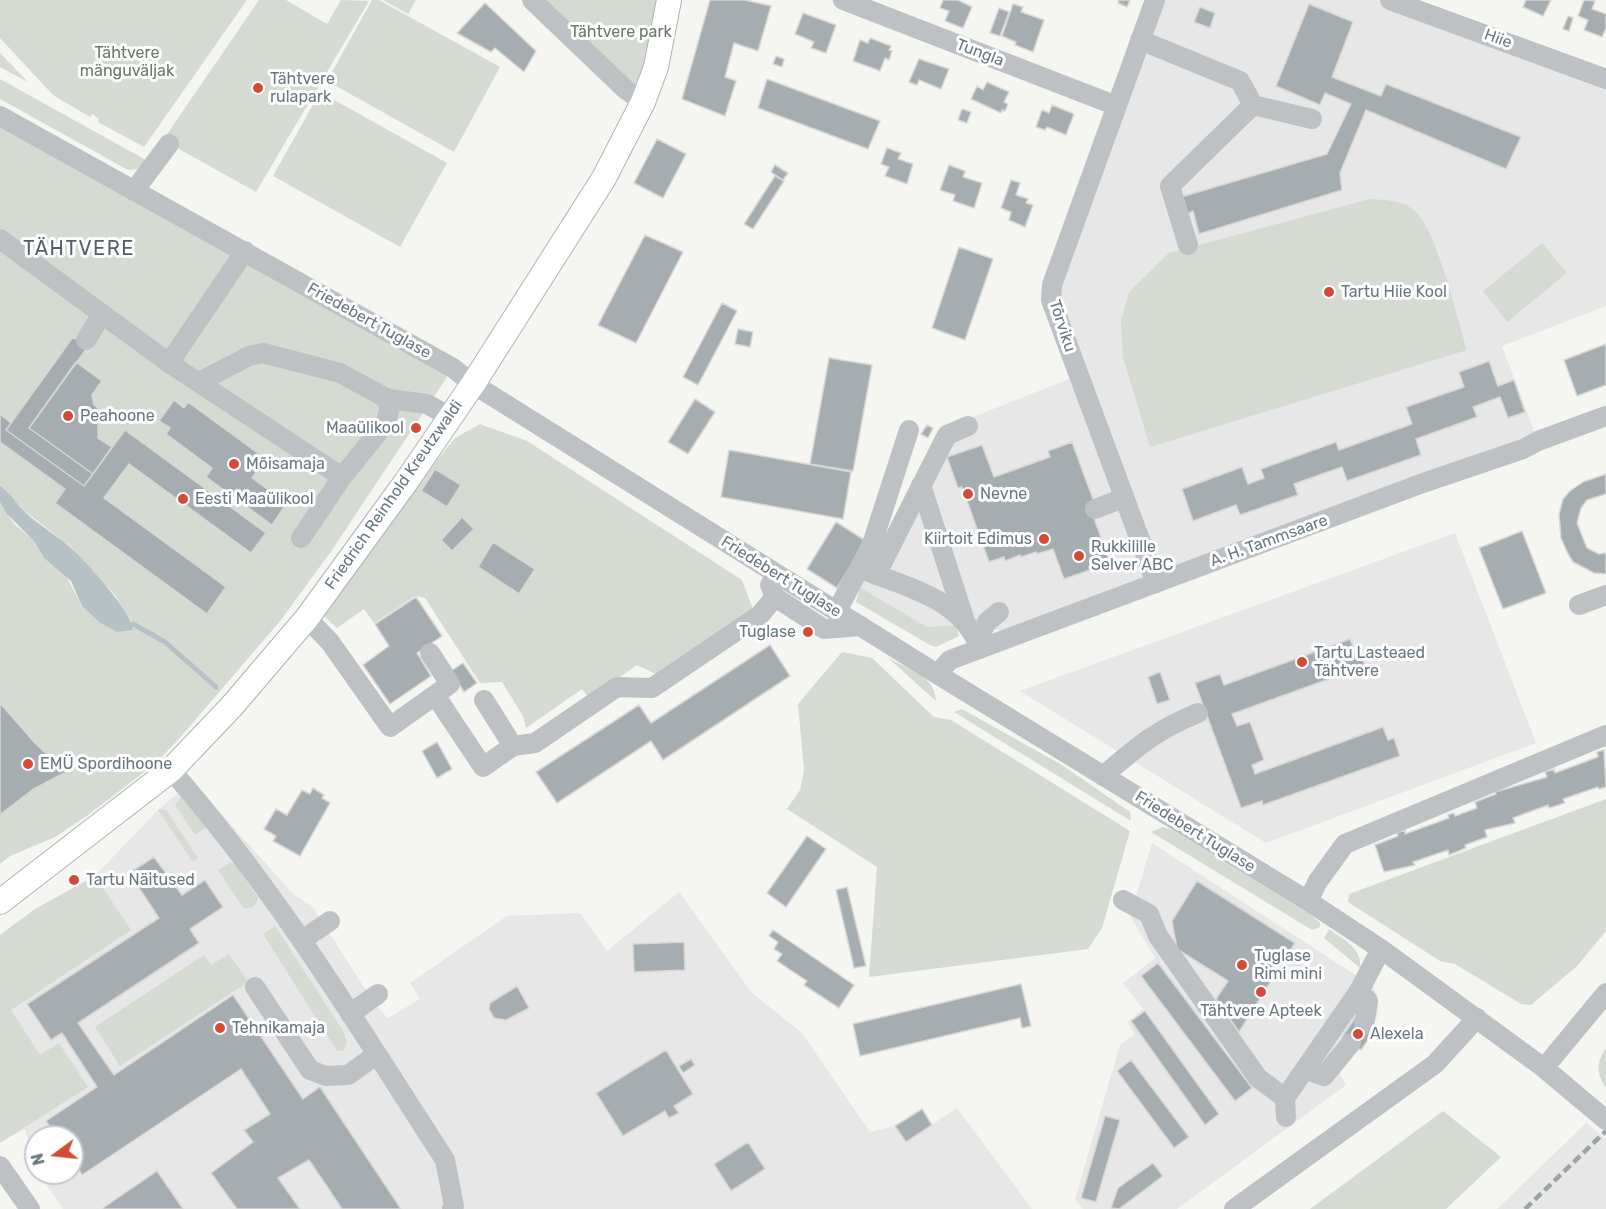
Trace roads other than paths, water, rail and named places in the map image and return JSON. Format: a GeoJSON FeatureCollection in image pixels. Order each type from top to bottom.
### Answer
{"type":"FeatureCollection","features":[{"type":"Feature","properties":{"kind":"main road","name":"Friedrich Reinhold Kreutzwaldi"},"geometry":{"type":"LineString","coordinates":[[0,902],[90,835],[171,770],[232,706],[307,618],[473,384],[604,178],[643,102],[656,67],[669,0]]}},
{"type":"Feature","properties":{"kind":"street"},"geometry":{"type":"LineString","coordinates":[[532,0],[625,89],[643,102]]}},
{"type":"Feature","properties":{"kind":"street","name":"Tungla"},"geometry":{"type":"LineString","coordinates":[[843,0],[1117,106]]}},
{"type":"Feature","properties":{"kind":"street","name":"Tõrviku"},"geometry":{"type":"LineString","coordinates":[[1155,0],[1052,285],[1051,300],[1156,583]]}},
{"type":"Feature","properties":{"kind":"street","name":"Hiie"},"geometry":{"type":"LineString","coordinates":[[1390,0],[1606,79]]}},
{"type":"Feature","properties":{"kind":"street"},"geometry":{"type":"LineString","coordinates":[[1140,40],[1240,81],[1254,105],[1312,119]]}},
{"type":"Feature","properties":{"kind":"street"},"geometry":{"type":"LineString","coordinates":[[1188,245],[1170,186],[1254,105]]}},
{"type":"Feature","properties":{"kind":"street","name":"Friedebert Tuglase"},"geometry":{"type":"LineString","coordinates":[[0,116],[453,368],[473,384],[762,565],[1308,901],[1382,949],[1477,1018],[1544,1068],[1606,1120]]}},
{"type":"Feature","properties":{"kind":"street"},"geometry":{"type":"LineString","coordinates":[[134,191],[169,144]]}},
{"type":"Feature","properties":{"kind":"street"},"geometry":{"type":"LineString","coordinates":[[0,239],[169,363],[342,477]]}},
{"type":"Feature","properties":{"kind":"street"},"geometry":{"type":"LineString","coordinates":[[169,363],[244,252]]}},
{"type":"Feature","properties":{"kind":"street"},"geometry":{"type":"LineString","coordinates":[[86,340],[102,314]]}},
{"type":"Feature","properties":{"kind":"street"},"geometry":{"type":"LineString","coordinates":[[199,382],[249,356],[264,353],[340,373],[388,399],[428,404],[450,417]]}},
{"type":"Feature","properties":{"kind":"street"},"geometry":{"type":"LineString","coordinates":[[301,538],[342,477],[385,424],[389,411],[388,399]]}},
{"type":"Feature","properties":{"kind":"street","name":"A. H. Tammsaare"},"geometry":{"type":"LineString","coordinates":[[937,674],[950,660],[979,645],[1524,449],[1538,441],[1606,416]]}},
{"type":"Feature","properties":{"kind":"street"},"geometry":{"type":"LineString","coordinates":[[837,611],[867,572],[921,485],[947,435],[968,426]]}},
{"type":"Feature","properties":{"kind":"street"},"geometry":{"type":"LineString","coordinates":[[867,572],[872,544],[909,430]]}},
{"type":"Feature","properties":{"kind":"street"},"geometry":{"type":"LineString","coordinates":[[921,485],[964,618],[979,645]]}},
{"type":"Feature","properties":{"kind":"street"},"geometry":{"type":"LineString","coordinates":[[1095,509],[1124,498]]}},
{"type":"Feature","properties":{"kind":"street"},"geometry":{"type":"LineString","coordinates":[[762,565],[775,597],[824,629],[861,626]]}},
{"type":"Feature","properties":{"kind":"street"},"geometry":{"type":"LineString","coordinates":[[867,572],[945,604],[964,618]]}},
{"type":"Feature","properties":{"kind":"street"},"geometry":{"type":"LineString","coordinates":[[1579,605],[1606,595]]}},
{"type":"Feature","properties":{"kind":"street"},"geometry":{"type":"LineString","coordinates":[[435,695],[483,767],[513,746],[535,743],[617,687],[652,688],[760,615],[775,597]]}},
{"type":"Feature","properties":{"kind":"street"},"geometry":{"type":"LineString","coordinates":[[979,645],[987,622],[999,612]]}},
{"type":"Feature","properties":{"kind":"street"},"geometry":{"type":"LineString","coordinates":[[307,618],[330,642],[390,727],[450,684],[430,653]]}},
{"type":"Feature","properties":{"kind":"street"},"geometry":{"type":"LineString","coordinates":[[484,700],[513,746]]}},
{"type":"Feature","properties":{"kind":"street"},"geometry":{"type":"LineString","coordinates":[[1103,776],[1137,745],[1165,727],[1198,713]]}},
{"type":"Feature","properties":{"kind":"street"},"geometry":{"type":"LineString","coordinates":[[1308,901],[1318,881],[1345,844],[1606,735]]}},
{"type":"Feature","properties":{"kind":"street"},"geometry":{"type":"LineString","coordinates":[[171,770],[224,831],[302,940],[376,1055],[415,1121],[445,1160],[454,1206],[452,1209]]}},
{"type":"Feature","properties":{"kind":"street"},"geometry":{"type":"LineString","coordinates":[[1123,900],[1149,914],[1158,936],[1258,1078],[1286,1108],[1305,1070],[1359,991],[1382,949]]}},
{"type":"Feature","properties":{"kind":"street"},"geometry":{"type":"LineString","coordinates":[[302,940],[330,921]]}},
{"type":"Feature","properties":{"kind":"street"},"geometry":{"type":"LineString","coordinates":[[255,987],[310,1070],[326,1076],[348,1075],[376,1055]]}},
{"type":"Feature","properties":{"kind":"street"},"geometry":{"type":"LineString","coordinates":[[1359,991],[1368,1001],[1364,1025]]}},
{"type":"Feature","properties":{"kind":"street"},"geometry":{"type":"LineString","coordinates":[[1544,1068],[1606,993]]}},
{"type":"Feature","properties":{"kind":"street"},"geometry":{"type":"LineString","coordinates":[[350,1014],[378,994]]}},
{"type":"Feature","properties":{"kind":"street"},"geometry":{"type":"LineString","coordinates":[[1234,1209],[1435,1064],[1477,1018]]}},
{"type":"Feature","properties":{"kind":"street"},"geometry":{"type":"LineString","coordinates":[[1305,1070],[1324,1076],[1351,1043]]}},
{"type":"Feature","properties":{"kind":"street"},"geometry":{"type":"LineString","coordinates":[[0,1166],[30,1209]]}},
{"type":"Feature","properties":{"kind":"waterway"},"geometry":{"type":"LineString","coordinates":[[133,624],[165,642],[216,687]]}},
{"type":"Feature","properties":{"kind":"railway"},"geometry":{"type":"LineString","coordinates":[[1525,1209],[1606,1131]]}},
{"type":"Feature","properties":{"kind":"place","name":"Tähtvere rulapark"},"geometry":{"type":"Point","coordinates":[258,88]}},
{"type":"Feature","properties":{"kind":"place","name":"Tartu Hiie Kool"},"geometry":{"type":"Point","coordinates":[1329,292]}},
{"type":"Feature","properties":{"kind":"place","name":"Peahoone"},"geometry":{"type":"Point","coordinates":[68,416]}},
{"type":"Feature","properties":{"kind":"place","name":"Maaülikool"},"geometry":{"type":"Point","coordinates":[416,428]}},
{"type":"Feature","properties":{"kind":"place","name":"Mõisamaja"},"geometry":{"type":"Point","coordinates":[234,464]}},
{"type":"Feature","properties":{"kind":"place","name":"Nevne"},"geometry":{"type":"Point","coordinates":[968,494]}},
{"type":"Feature","properties":{"kind":"place","name":"Eesti Maaülikool"},"geometry":{"type":"Point","coordinates":[183,499]}},
{"type":"Feature","properties":{"kind":"place","name":"Kiirtoit Edimus"},"geometry":{"type":"Point","coordinates":[1044,539]}},
{"type":"Feature","properties":{"kind":"place","name":"Rukkilille Selver ABC"},"geometry":{"type":"Point","coordinates":[1079,556]}},
{"type":"Feature","properties":{"kind":"place","name":"Tuglase"},"geometry":{"type":"Point","coordinates":[808,632]}},
{"type":"Feature","properties":{"kind":"place","name":"Tartu Lasteaed Tähtvere"},"geometry":{"type":"Point","coordinates":[1302,662]}},
{"type":"Feature","properties":{"kind":"place","name":"EMÜ Spordihoone"},"geometry":{"type":"Point","coordinates":[28,764]}},
{"type":"Feature","properties":{"kind":"place","name":"Tartu Näitused"},"geometry":{"type":"Point","coordinates":[74,880]}},
{"type":"Feature","properties":{"kind":"place","name":"Tuglase Rimi mini"},"geometry":{"type":"Point","coordinates":[1242,965]}},
{"type":"Feature","properties":{"kind":"place","name":"Tähtvere Apteek"},"geometry":{"type":"Point","coordinates":[1261,992]}},
{"type":"Feature","properties":{"kind":"place","name":"Tehnikamaja"},"geometry":{"type":"Point","coordinates":[220,1028]}},
{"type":"Feature","properties":{"kind":"place","name":"Alexela"},"geometry":{"type":"Point","coordinates":[1358,1034]}},
{"type":"Feature","properties":{"kind":"district","name":"TÄHTVERE"},"geometry":{"type":"Point","coordinates":[79,249]}},
{"type":"Feature","properties":{"kind":"park label","name":"Tähtvere park"},"geometry":{"type":"Point","coordinates":[621,32]}},
{"type":"Feature","properties":{"kind":"park label","name":"Tähtvere mänguväljak"},"geometry":{"type":"Point","coordinates":[127,62]}}]}
